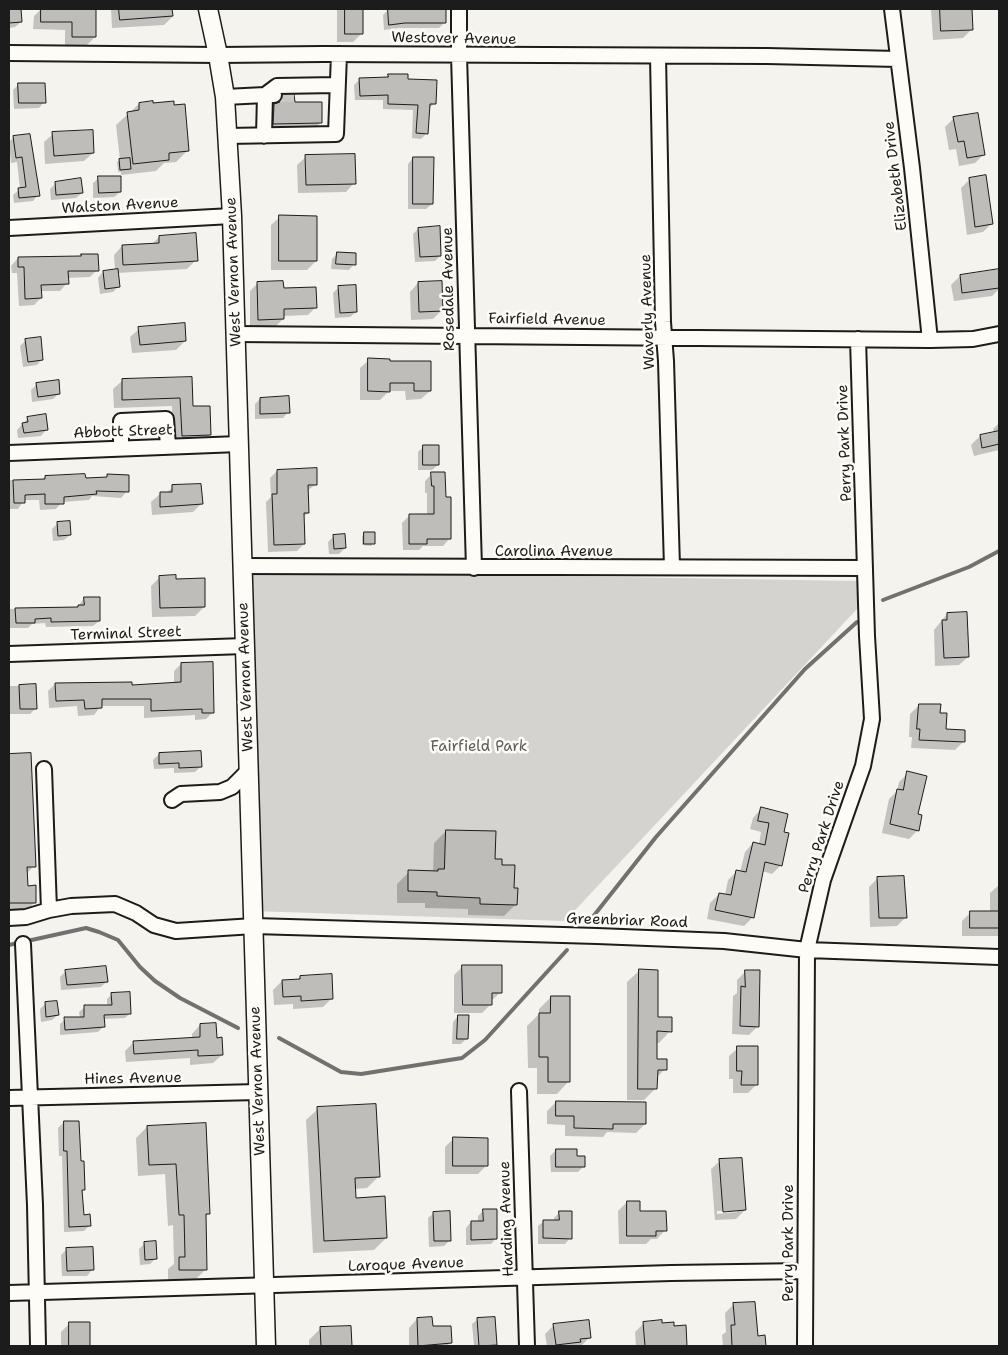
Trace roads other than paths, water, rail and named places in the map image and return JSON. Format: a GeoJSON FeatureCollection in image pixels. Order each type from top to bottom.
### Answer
{"type":"FeatureCollection","features":[{"type":"Feature","properties":{"kind":"main road","name":"West Vernon Avenue"},"geometry":{"type":"LineString","coordinates":[[208,9],[225,97],[232,216],[266,1346]]}},
{"type":"Feature","properties":{"kind":"street","name":"Rosedale Avenue"},"geometry":{"type":"LineString","coordinates":[[460,9],[458,55],[474,568]]}},
{"type":"Feature","properties":{"kind":"street","name":"Elizabeth Drive"},"geometry":{"type":"LineString","coordinates":[[892,9],[912,168],[930,340]]}},
{"type":"Feature","properties":{"kind":"street","name":"Westover Avenue"},"geometry":{"type":"LineString","coordinates":[[9,53],[218,56],[339,54],[898,59]]}},
{"type":"Feature","properties":{"kind":"street"},"geometry":{"type":"LineString","coordinates":[[228,136],[336,134],[331,85],[339,54]]}},
{"type":"Feature","properties":{"kind":"street","name":"Waverly Avenue"},"geometry":{"type":"LineString","coordinates":[[658,56],[664,338],[672,567]]}},
{"type":"Feature","properties":{"kind":"street"},"geometry":{"type":"LineString","coordinates":[[265,95],[277,86],[331,85]]}},
{"type":"Feature","properties":{"kind":"street"},"geometry":{"type":"LineString","coordinates":[[294,95],[315,94],[331,85]]}},
{"type":"Feature","properties":{"kind":"street"},"geometry":{"type":"LineString","coordinates":[[264,136],[265,95]]}},
{"type":"Feature","properties":{"kind":"street"},"geometry":{"type":"LineString","coordinates":[[225,97],[280,95]]}},
{"type":"Feature","properties":{"kind":"street","name":"Walston Avenue"},"geometry":{"type":"LineString","coordinates":[[9,228],[232,216]]}},
{"type":"Feature","properties":{"kind":"street","name":"Fairfield Avenue"},"geometry":{"type":"LineString","coordinates":[[236,334],[930,340],[973,339],[999,334]]}},
{"type":"Feature","properties":{"kind":"street","name":"Perry Park Drive"},"geometry":{"type":"LineString","coordinates":[[804,1346],[807,950],[823,880],[862,766],[871,729],[872,700],[865,568],[858,339]]}},
{"type":"Feature","properties":{"kind":"street"},"geometry":{"type":"LineString","coordinates":[[121,448],[120,421],[166,419],[168,446]]}},
{"type":"Feature","properties":{"kind":"street","name":"Abbott Street"},"geometry":{"type":"LineString","coordinates":[[9,452],[239,444]]}},
{"type":"Feature","properties":{"kind":"street","name":"Carolina Avenue"},"geometry":{"type":"LineString","coordinates":[[242,566],[865,568]]}},
{"type":"Feature","properties":{"kind":"street","name":"Terminal Street"},"geometry":{"type":"LineString","coordinates":[[9,654],[244,646]]}},
{"type":"Feature","properties":{"kind":"street"},"geometry":{"type":"LineString","coordinates":[[44,769],[49,910]]}},
{"type":"Feature","properties":{"kind":"street"},"geometry":{"type":"LineString","coordinates":[[172,800],[181,794],[220,792],[232,787],[249,770]]}},
{"type":"Feature","properties":{"kind":"street","name":"Greenbriar Road"},"geometry":{"type":"LineString","coordinates":[[9,918],[26,917],[71,906],[115,904],[136,913],[154,925],[176,931],[254,926],[724,941],[807,950],[999,957]]}},
{"type":"Feature","properties":{"kind":"street"},"geometry":{"type":"LineString","coordinates":[[23,944],[31,1097],[38,1346]]}},
{"type":"Feature","properties":{"kind":"street","name":"Harding Avenue"},"geometry":{"type":"LineString","coordinates":[[519,1091],[526,1346]]}},
{"type":"Feature","properties":{"kind":"street","name":"Hines Avenue"},"geometry":{"type":"LineString","coordinates":[[9,1098],[258,1092]]}},
{"type":"Feature","properties":{"kind":"street","name":"Laroque Avenue"},"geometry":{"type":"LineString","coordinates":[[9,1293],[805,1270]]}},
{"type":"Feature","properties":{"kind":"waterway"},"geometry":{"type":"LineString","coordinates":[[883,600],[969,567],[999,551]]}},
{"type":"Feature","properties":{"kind":"waterway"},"geometry":{"type":"LineString","coordinates":[[588,923],[656,837],[805,669],[857,622]]}},
{"type":"Feature","properties":{"kind":"waterway"},"geometry":{"type":"LineString","coordinates":[[9,945],[86,928],[99,932],[118,940],[140,967],[155,981],[180,998],[238,1028]]}},
{"type":"Feature","properties":{"kind":"waterway"},"geometry":{"type":"LineString","coordinates":[[279,1038],[341,1072],[361,1074],[462,1058],[485,1040],[567,950]]}},
{"type":"Feature","properties":{"kind":"tunnel"},"geometry":{"type":"LineString","coordinates":[[280,95],[295,95]]}},
{"type":"Feature","properties":{"kind":"park label","name":"Fairfield Park"},"geometry":{"type":"Point","coordinates":[479,747]}}]}
